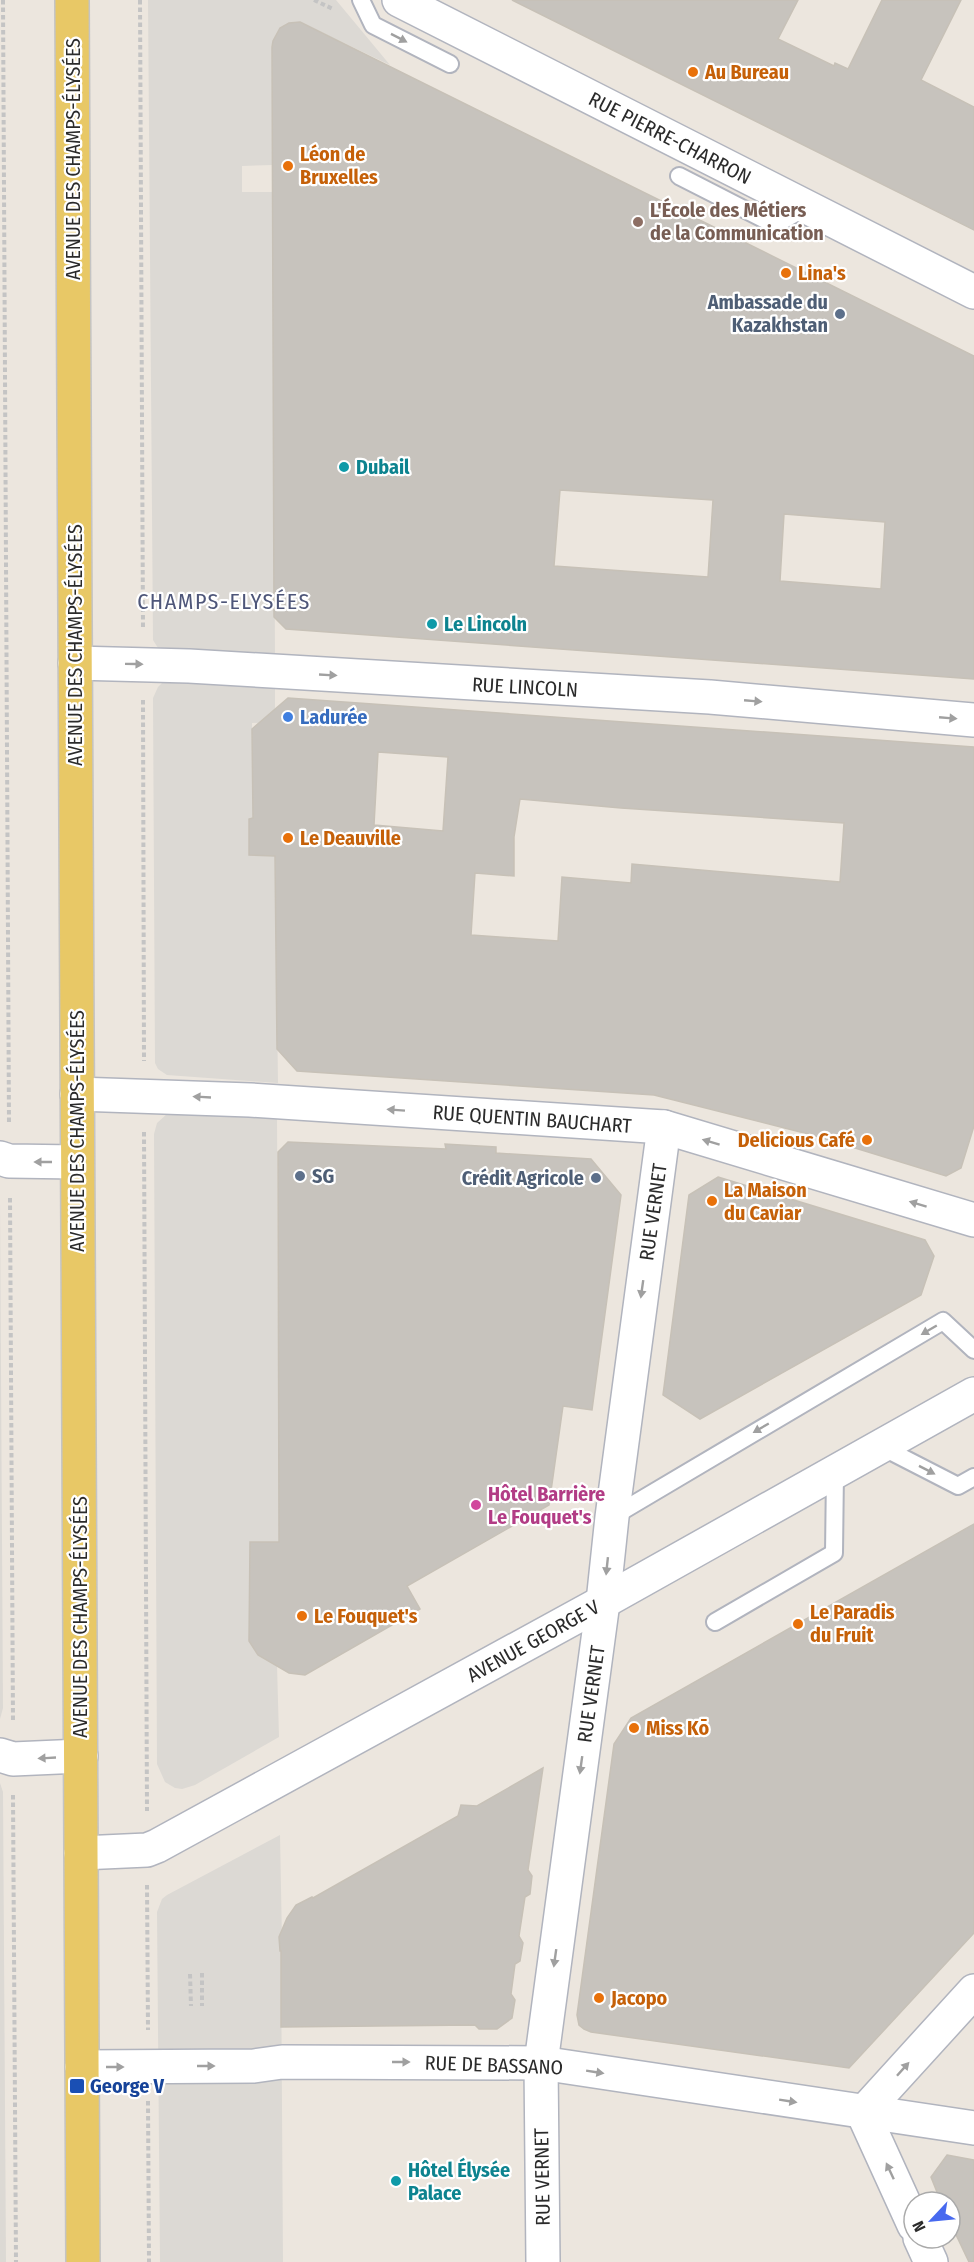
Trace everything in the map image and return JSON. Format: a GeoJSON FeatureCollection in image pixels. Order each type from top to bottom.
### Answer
{"type":"FeatureCollection","features":[{"type":"Feature","properties":{"kind":"main road","name":"AVENUE DES CHAMPS-ÉLYSÉES"},"geometry":{"type":"LineString","coordinates":[[72,0],[83,2262]]}},
{"type":"Feature","properties":{"kind":"street","name":"RUE PIERRE-CHARRON"},"geometry":{"type":"LineString","coordinates":[[399,0],[974,292]]}},
{"type":"Feature","properties":{"kind":"street","name":"RUE LINCOLN"},"geometry":{"type":"LineString","coordinates":[[75,663],[189,666],[710,698],[974,720]]}},
{"type":"Feature","properties":{"kind":"street","name":"RUE QUENTIN BAUCHART"},"geometry":{"type":"LineString","coordinates":[[77,1094],[250,1100],[664,1127],[974,1220]]}},
{"type":"Feature","properties":{"kind":"street","name":"RUE VERNET"},"geometry":{"type":"LineString","coordinates":[[543,2262],[541,2063],[664,1127]]}},
{"type":"Feature","properties":{"kind":"street"},"geometry":{"type":"LineString","coordinates":[[5,1143],[9,1161],[77,1162]]}},
{"type":"Feature","properties":{"kind":"street","name":"AVENUE GEORGE V"},"geometry":{"type":"LineString","coordinates":[[81,1853],[147,1850],[603,1602],[974,1394]]}},
{"type":"Feature","properties":{"kind":"street"},"geometry":{"type":"LineString","coordinates":[[7,1769],[13,1759],[81,1756]]}},
{"type":"Feature","properties":{"kind":"street"},"geometry":{"type":"LineString","coordinates":[[902,2198],[863,2113],[974,1991]]}},
{"type":"Feature","properties":{"kind":"street","name":"RUE DE BASSANO"},"geometry":{"type":"LineString","coordinates":[[82,2067],[254,2066],[282,2061],[541,2063],[974,2128]]}},
{"type":"Feature","properties":{"kind":"lane"},"geometry":{"type":"LineString","coordinates":[[361,0],[373,25],[450,64]]}},
{"type":"Feature","properties":{"kind":"lane"},"geometry":{"type":"LineString","coordinates":[[679,176],[775,225],[806,207]]}},
{"type":"Feature","properties":{"kind":"lane"},"geometry":{"type":"LineString","coordinates":[[577,674],[667,680],[710,698]]}},
{"type":"Feature","properties":{"kind":"lane"},"geometry":{"type":"LineString","coordinates":[[612,1517],[943,1321],[974,1350]]}},
{"type":"Feature","properties":{"kind":"lane"},"geometry":{"type":"LineString","coordinates":[[880,1446],[958,1486],[974,1477]]}},
{"type":"Feature","properties":{"kind":"lane"},"geometry":{"type":"LineString","coordinates":[[716,1622],[834,1553],[835,1472]]}},
{"type":"Feature","properties":{"kind":"path"},"geometry":{"type":"LineString","coordinates":[[3,0],[5,1143]]}},
{"type":"Feature","properties":{"kind":"path"},"geometry":{"type":"LineString","coordinates":[[140,0],[147,1850]]}},
{"type":"Feature","properties":{"kind":"path"},"geometry":{"type":"LineString","coordinates":[[314,0],[333,9]]}},
{"type":"Feature","properties":{"kind":"path"},"geometry":{"type":"LineString","coordinates":[[10,1188],[13,1723]]}},
{"type":"Feature","properties":{"kind":"path"},"geometry":{"type":"LineString","coordinates":[[7,1769],[16,2262]]}},
{"type":"Feature","properties":{"kind":"path"},"geometry":{"type":"LineString","coordinates":[[202,1973],[202,2006]]}},
{"type":"Feature","properties":{"kind":"path"},"geometry":{"type":"LineString","coordinates":[[190,1974],[191,2006]]}},
{"type":"Feature","properties":{"kind":"shaded area"},"geometry":{"type":"Polygon","coordinates":[[[148,0],[336,0],[390,65],[300,22],[289,23],[280,28],[272,47],[273,165],[242,166],[242,192],[273,192],[275,660],[163,651],[153,640],[148,0]]]}},
{"type":"Feature","properties":{"kind":"shaded area"},"geometry":{"type":"Polygon","coordinates":[[[166,679],[275,684],[275,722],[252,723],[253,789],[275,818],[250,819],[249,855],[275,856],[278,1083],[167,1075],[158,1069],[155,1063],[153,698],[158,687],[166,679]]]}},
{"type":"Feature","properties":{"kind":"shaded area"},"geometry":{"type":"Polygon","coordinates":[[[173,1112],[277,1115],[279,1542],[250,1542],[277,1665],[279,1737],[195,1785],[182,1789],[165,1782],[157,1764],[154,1134],[157,1123],[173,1112]]]}},
{"type":"Feature","properties":{"kind":"shaded area"},"geometry":{"type":"Polygon","coordinates":[[[0,1200],[3,1708],[0,1719],[0,1200]]]}},
{"type":"Feature","properties":{"kind":"shaded area"},"geometry":{"type":"Polygon","coordinates":[[[0,1783],[3,1792],[6,2262],[0,2262],[0,1783]]]}},
{"type":"Feature","properties":{"kind":"shaded area"},"geometry":{"type":"Polygon","coordinates":[[[280,1835],[283,2262],[160,2262],[157,1912],[162,1899],[167,1895],[280,1835]]]}},
{"type":"Feature","properties":{"kind":"building"},"geometry":{"type":"Polygon","coordinates":[[[512,0],[798,0],[778,39],[834,66],[835,63],[848,69],[882,0],[961,0],[921,80],[974,107],[974,230],[512,0]]]}},
{"type":"Feature","properties":{"kind":"building"},"geometry":{"type":"Polygon","coordinates":[[[300,22],[974,356],[974,679],[286,629],[274,617],[272,47],[280,28],[289,23],[300,22]],[[560,490],[554,566],[708,577],[713,500],[560,490]],[[784,514],[780,581],[881,589],[885,522],[784,514]]]}},
{"type":"Feature","properties":{"kind":"building"},"geometry":{"type":"Polygon","coordinates":[[[288,698],[974,747],[974,1126],[961,1168],[946,1176],[816,1136],[654,1095],[297,1071],[277,1049],[275,856],[249,855],[249,819],[253,818],[252,729],[288,698]],[[378,752],[374,825],[443,831],[448,757],[378,752]],[[520,799],[514,837],[514,876],[475,873],[471,935],[558,941],[562,877],[631,883],[632,864],[840,882],[844,823],[520,799]]]}},
{"type":"Feature","properties":{"kind":"building"},"geometry":{"type":"Polygon","coordinates":[[[288,1142],[446,1149],[445,1144],[496,1147],[496,1153],[591,1159],[621,1195],[592,1410],[563,1406],[549,1505],[407,1586],[420,1609],[305,1675],[289,1673],[258,1655],[249,1641],[250,1542],[279,1542],[278,1152],[288,1142]]]}},
{"type":"Feature","properties":{"kind":"building"},"geometry":{"type":"Polygon","coordinates":[[[718,1177],[925,1240],[934,1256],[921,1295],[700,1419],[663,1395],[689,1195],[718,1177]]]}},
{"type":"Feature","properties":{"kind":"building"},"geometry":{"type":"Polygon","coordinates":[[[974,1524],[974,1933],[849,2068],[591,2032],[584,2029],[579,2025],[577,2015],[614,1744],[631,1718],[974,1524]]]}},
{"type":"Feature","properties":{"kind":"building"},"geometry":{"type":"Polygon","coordinates":[[[543,1768],[528,1870],[532,1876],[530,1894],[525,1897],[519,1936],[523,1943],[520,1961],[515,1964],[511,1994],[515,2000],[512,2018],[497,2029],[479,2029],[475,2025],[281,2027],[279,1937],[287,1918],[296,1905],[313,1898],[458,1816],[461,1805],[477,1806],[543,1768]]]}},
{"type":"Feature","properties":{"kind":"building"},"geometry":{"type":"Polygon","coordinates":[[[947,2155],[974,2160],[974,2262],[969,2262],[962,2247],[962,2190],[936,2190],[931,2177],[947,2155]]]}},
{"type":"Feature","properties":{"kind":"place","name":"Au Bureau"},"geometry":{"type":"Point","coordinates":[693,72]}},
{"type":"Feature","properties":{"kind":"place","name":"Léon de Bruxelles"},"geometry":{"type":"Point","coordinates":[288,166]}},
{"type":"Feature","properties":{"kind":"place","name":"L'École des Métiers de la Communication"},"geometry":{"type":"Point","coordinates":[638,222]}},
{"type":"Feature","properties":{"kind":"place","name":"Lina's"},"geometry":{"type":"Point","coordinates":[786,273]}},
{"type":"Feature","properties":{"kind":"place","name":"Ambassade du Kazakhstan"},"geometry":{"type":"Point","coordinates":[840,314]}},
{"type":"Feature","properties":{"kind":"place","name":"Dubail"},"geometry":{"type":"Point","coordinates":[344,467]}},
{"type":"Feature","properties":{"kind":"place","name":"Le Lincoln"},"geometry":{"type":"Point","coordinates":[432,624]}},
{"type":"Feature","properties":{"kind":"place","name":"Ladurée"},"geometry":{"type":"Point","coordinates":[288,717]}},
{"type":"Feature","properties":{"kind":"place","name":"Le Deauville"},"geometry":{"type":"Point","coordinates":[288,838]}},
{"type":"Feature","properties":{"kind":"place","name":"Delicious Café"},"geometry":{"type":"Point","coordinates":[867,1140]}},
{"type":"Feature","properties":{"kind":"place","name":"SG"},"geometry":{"type":"Point","coordinates":[300,1176]}},
{"type":"Feature","properties":{"kind":"place","name":"Crédit Agricole"},"geometry":{"type":"Point","coordinates":[596,1178]}},
{"type":"Feature","properties":{"kind":"place","name":"La Maison du Caviar"},"geometry":{"type":"Point","coordinates":[712,1201]}},
{"type":"Feature","properties":{"kind":"place","name":"Hôtel Barrière Le Fouquet's"},"geometry":{"type":"Point","coordinates":[476,1505]}},
{"type":"Feature","properties":{"kind":"place","name":"Le Fouquet's"},"geometry":{"type":"Point","coordinates":[302,1616]}},
{"type":"Feature","properties":{"kind":"place","name":"Le Paradis du Fruit"},"geometry":{"type":"Point","coordinates":[798,1624]}},
{"type":"Feature","properties":{"kind":"place","name":"Miss Kō"},"geometry":{"type":"Point","coordinates":[634,1728]}},
{"type":"Feature","properties":{"kind":"place","name":"Jacopo"},"geometry":{"type":"Point","coordinates":[599,1998]}},
{"type":"Feature","properties":{"kind":"place","name":"George V"},"geometry":{"type":"Point","coordinates":[77,2086]}},
{"type":"Feature","properties":{"kind":"place","name":"Hôtel Élysée Palace"},"geometry":{"type":"Point","coordinates":[396,2181]}},
{"type":"Feature","properties":{"kind":"district","name":"CHAMPS-ELYSÉES"},"geometry":{"type":"Point","coordinates":[224,601]}}]}
